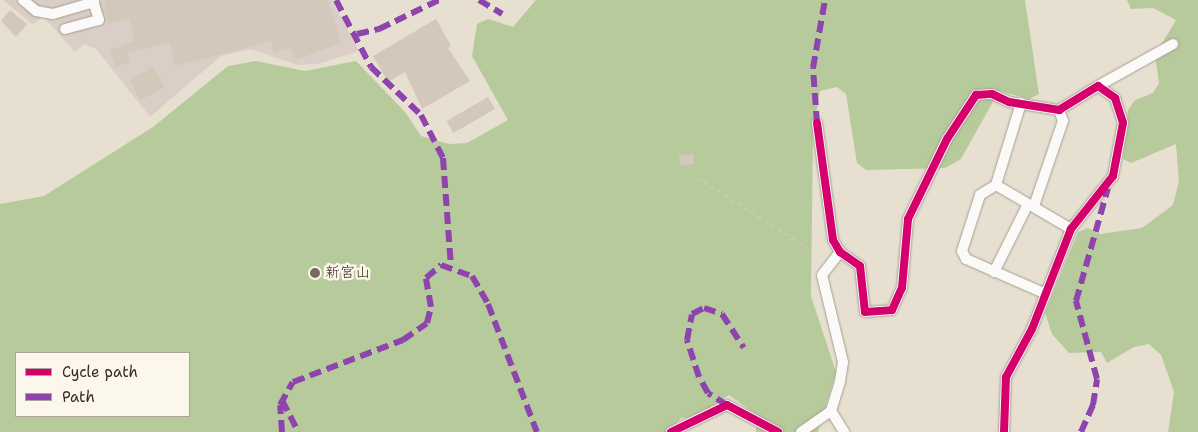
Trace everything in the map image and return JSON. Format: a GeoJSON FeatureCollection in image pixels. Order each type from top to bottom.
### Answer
{"type":"FeatureCollection","features":[{"type":"Feature","properties":{"kind":"street"},"geometry":{"type":"LineString","coordinates":[[23,0],[36,11],[53,14],[93,1],[99,20],[65,29]]}},
{"type":"Feature","properties":{"kind":"street"},"geometry":{"type":"LineString","coordinates":[[816,123],[833,240],[840,252],[860,266],[865,312],[892,310],[902,288],[908,219],[959,117],[976,95],[992,94],[1021,103],[1059,110],[1173,44]]}},
{"type":"Feature","properties":{"kind":"street"},"geometry":{"type":"LineString","coordinates":[[1004,432],[1006,377],[1032,329],[1044,293],[1071,229],[1113,176],[1123,123],[1115,98],[1098,86]]}},
{"type":"Feature","properties":{"kind":"street"},"geometry":{"type":"LineString","coordinates":[[1021,103],[996,185],[980,196],[962,251],[966,259],[1044,293]]}},
{"type":"Feature","properties":{"kind":"street"},"geometry":{"type":"LineString","coordinates":[[994,272],[1030,206],[1063,120],[1059,110]]}},
{"type":"Feature","properties":{"kind":"street"},"geometry":{"type":"LineString","coordinates":[[996,185],[1071,229]]}},
{"type":"Feature","properties":{"kind":"street"},"geometry":{"type":"LineString","coordinates":[[802,432],[831,410],[843,362],[822,275],[840,252]]}},
{"type":"Feature","properties":{"kind":"street"},"geometry":{"type":"LineString","coordinates":[[671,432],[727,405],[778,432]]}},
{"type":"Feature","properties":{"kind":"street"},"geometry":{"type":"LineString","coordinates":[[831,410],[844,432]]}},
{"type":"Feature","properties":{"kind":"path"},"geometry":{"type":"LineString","coordinates":[[697,178],[806,247]]}},
{"type":"Feature","properties":{"kind":"shaded area"},"geometry":{"type":"Polygon","coordinates":[[[3,0],[332,0],[359,51],[318,64],[297,65],[251,49],[221,56],[150,117],[96,49],[84,44],[75,52],[43,16],[33,25],[3,0]]]}},
{"type":"Feature","properties":{"kind":"green space"},"geometry":{"type":"Polygon","coordinates":[[[536,0],[1025,0],[1039,94],[1029,99],[999,91],[961,159],[945,168],[866,170],[857,163],[846,94],[837,87],[820,91],[813,134],[811,296],[836,372],[818,432],[756,432],[756,414],[729,395],[697,416],[681,418],[667,432],[0,432],[0,204],[44,196],[153,127],[228,66],[256,61],[305,71],[356,61],[405,112],[421,136],[449,144],[467,143],[508,120],[472,56],[477,24],[488,19],[513,27],[536,0]]]}},
{"type":"Feature","properties":{"kind":"green space"},"geometry":{"type":"Polygon","coordinates":[[[1127,0],[1198,0],[1198,432],[1168,432],[1174,392],[1161,355],[1149,344],[1134,347],[1107,363],[1101,352],[1069,353],[1052,334],[1045,313],[1078,232],[1088,228],[1100,234],[1142,228],[1173,205],[1179,181],[1176,144],[1131,163],[1123,159],[1128,110],[1135,100],[1153,93],[1159,83],[1155,55],[1176,20],[1153,8],[1131,9],[1127,0]]]}},
{"type":"Feature","properties":{"kind":"building"},"geometry":{"type":"Polygon","coordinates":[[[104,0],[328,0],[341,43],[295,60],[291,48],[274,53],[271,41],[175,66],[170,42],[127,53],[130,62],[116,67],[110,50],[135,41],[129,18],[108,24],[104,0]]]}},
{"type":"Feature","properties":{"kind":"building"},"geometry":{"type":"Polygon","coordinates":[[[10,10],[27,24],[16,37],[1,21],[10,10]]]}},
{"type":"Feature","properties":{"kind":"building"},"geometry":{"type":"Polygon","coordinates":[[[436,19],[451,46],[448,48],[470,81],[422,109],[405,72],[388,82],[373,56],[436,19]]]}},
{"type":"Feature","properties":{"kind":"building"},"geometry":{"type":"Polygon","coordinates":[[[153,67],[164,87],[141,100],[129,80],[153,67]]]}},
{"type":"Feature","properties":{"kind":"building"},"geometry":{"type":"Polygon","coordinates":[[[488,97],[495,109],[453,133],[446,121],[488,97]]]}},
{"type":"Feature","properties":{"kind":"building"},"geometry":{"type":"Polygon","coordinates":[[[694,154],[694,164],[680,166],[679,155],[694,154]]]}},
{"type":"Feature","properties":{"kind":"marked path"},"geometry":{"type":"LineString","coordinates":[[336,0],[371,67],[421,115],[443,158],[451,266]]}},
{"type":"Feature","properties":{"kind":"marked path"},"geometry":{"type":"LineString","coordinates":[[357,34],[379,29],[439,0]]}},
{"type":"Feature","properties":{"kind":"marked path"},"geometry":{"type":"LineString","coordinates":[[479,0],[502,14]]}},
{"type":"Feature","properties":{"kind":"marked path"},"geometry":{"type":"LineString","coordinates":[[817,123],[813,68],[825,0]]}},
{"type":"Feature","properties":{"kind":"marked path"},"geometry":{"type":"LineString","coordinates":[[1081,432],[1093,405],[1097,379],[1076,301],[1108,188]]}},
{"type":"Feature","properties":{"kind":"marked path"},"geometry":{"type":"LineString","coordinates":[[282,432],[280,405],[293,382],[403,340],[427,323],[431,307],[426,278],[441,265],[472,276],[488,304],[537,432]]}},
{"type":"Feature","properties":{"kind":"marked path"},"geometry":{"type":"LineString","coordinates":[[727,405],[708,393],[699,377],[687,340],[692,314],[704,308],[722,314],[744,348]]}},
{"type":"Feature","properties":{"kind":"marked path"},"geometry":{"type":"LineString","coordinates":[[282,400],[298,432]]}},
{"type":"Feature","properties":{"kind":"cycle path"},"geometry":{"type":"LineString","coordinates":[[817,123],[833,240],[840,252],[860,266],[865,312],[892,310],[902,288],[908,219],[947,139],[976,95],[992,94],[1009,102],[1059,110],[1098,86],[1115,98],[1123,123],[1113,176],[1071,229],[1032,329],[1006,377],[1004,432]]}},
{"type":"Feature","properties":{"kind":"cycle path"},"geometry":{"type":"LineString","coordinates":[[671,432],[727,405],[778,432]]}},
{"type":"Feature","properties":{"kind":"place","name":"新宮山"},"geometry":{"type":"Point","coordinates":[315,273]}}]}
